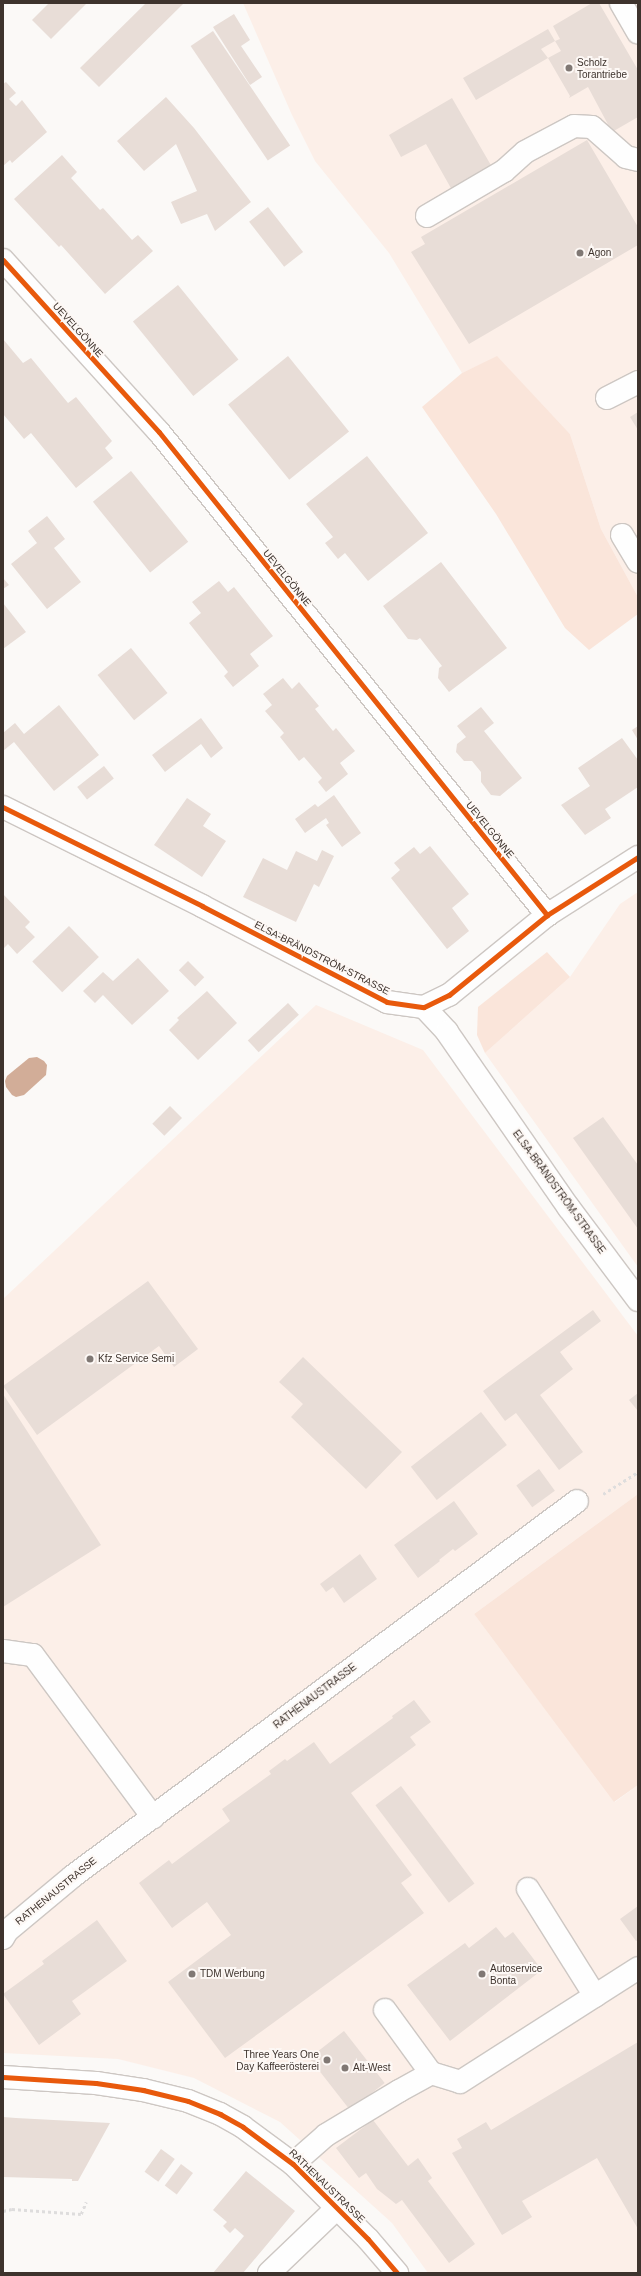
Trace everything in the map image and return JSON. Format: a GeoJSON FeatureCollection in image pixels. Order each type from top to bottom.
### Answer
{"type":"FeatureCollection","features":[{"type":"Feature","properties":{"kind":"street"},"geometry":{"type":"LineString","coordinates":[[620,3],[638,33]]}},
{"type":"Feature","properties":{"kind":"street"},"geometry":{"type":"LineString","coordinates":[[427,216],[504,171],[524,152],[574,126],[592,127],[626,157],[638,160]]}},
{"type":"Feature","properties":{"kind":"street","name":"UEVELGÖNNE"},"geometry":{"type":"LineString","coordinates":[[3,260],[159,432],[547,915]]}},
{"type":"Feature","properties":{"kind":"street"},"geometry":{"type":"LineString","coordinates":[[607,398],[638,382]]}},
{"type":"Feature","properties":{"kind":"street"},"geometry":{"type":"LineString","coordinates":[[622,535],[638,562]]}},
{"type":"Feature","properties":{"kind":"street","name":"ELSA-BRÄNDSTRÖM-STRASSE"},"geometry":{"type":"LineString","coordinates":[[3,808],[202,906],[387,1002],[424,1007],[447,1032],[570,1208],[638,1300]]}},
{"type":"Feature","properties":{"kind":"street"},"geometry":{"type":"LineString","coordinates":[[424,1007],[449,995],[547,915],[638,857]]}},
{"type":"Feature","properties":{"kind":"street","name":"RATHENAUSTRASSE"},"geometry":{"type":"LineString","coordinates":[[3,1938],[7,1931],[73,1876],[577,1501]]}},
{"type":"Feature","properties":{"kind":"street"},"geometry":{"type":"LineString","coordinates":[[3,1651],[33,1655],[153,1817]]}},
{"type":"Feature","properties":{"kind":"street"},"geometry":{"type":"LineString","coordinates":[[528,1889],[595,1996]]}},
{"type":"Feature","properties":{"kind":"street"},"geometry":{"type":"LineString","coordinates":[[385,2010],[431,2073],[460,2082],[638,1968]]}},
{"type":"Feature","properties":{"kind":"street"},"geometry":{"type":"LineString","coordinates":[[293,2164],[326,2135],[431,2073]]}},
{"type":"Feature","properties":{"kind":"street","name":"RATHENAUSTRASSE"},"geometry":{"type":"LineString","coordinates":[[3,2077],[96,2083],[144,2090],[188,2101],[220,2114],[243,2127],[293,2164],[337,2208],[397,2273]]}},
{"type":"Feature","properties":{"kind":"street","name":"RATHENAUSTRASSE"},"geometry":{"type":"LineString","coordinates":[[269,2273],[337,2208]]}},
{"type":"Feature","properties":{"kind":"path"},"geometry":{"type":"LineString","coordinates":[[577,1501],[607,1493],[638,1472]]}},
{"type":"Feature","properties":{"kind":"path"},"geometry":{"type":"LineString","coordinates":[[3,2212],[12,2209],[81,2214],[86,2202]]}},
{"type":"Feature","properties":{"kind":"shaded area"},"geometry":{"type":"Polygon","coordinates":[[[243,3],[638,3],[638,597],[601,529],[570,434],[497,357],[462,373],[389,253],[315,161],[292,115],[243,3]]]}},
{"type":"Feature","properties":{"kind":"shaded area"},"geometry":{"type":"Polygon","coordinates":[[[497,356],[570,434],[601,529],[638,597],[638,614],[589,650],[565,628],[496,514],[422,407],[462,373],[497,356]]]}},
{"type":"Feature","properties":{"kind":"shaded area"},"geometry":{"type":"Polygon","coordinates":[[[638,892],[638,1267],[485,1053],[570,977],[620,904],[638,892]]]}},
{"type":"Feature","properties":{"kind":"shaded area"},"geometry":{"type":"Polygon","coordinates":[[[547,952],[570,977],[485,1053],[477,1035],[478,1007],[547,952]]]}},
{"type":"Feature","properties":{"kind":"shaded area"},"geometry":{"type":"Polygon","coordinates":[[[316,1005],[423,1050],[638,1336],[638,1494],[474,1614],[615,1802],[638,1785],[638,2273],[428,2273],[392,2223],[280,2122],[194,2078],[118,2059],[3,2053],[3,1299],[316,1005]]]}},
{"type":"Feature","properties":{"kind":"shaded area"},"geometry":{"type":"Polygon","coordinates":[[[37,1057],[44,1061],[47,1065],[46,1075],[24,1095],[16,1097],[12,1095],[6,1087],[5,1081],[7,1076],[29,1058],[37,1057]]]}},
{"type":"Feature","properties":{"kind":"shaded area"},"geometry":{"type":"Polygon","coordinates":[[[638,1494],[638,1785],[614,1802],[474,1614],[638,1494]]]}},
{"type":"Feature","properties":{"kind":"building"},"geometry":{"type":"Polygon","coordinates":[[[49,3],[87,3],[51,39],[32,20],[49,3]]]}},
{"type":"Feature","properties":{"kind":"building"},"geometry":{"type":"Polygon","coordinates":[[[146,3],[184,3],[99,87],[80,68],[146,3]]]}},
{"type":"Feature","properties":{"kind":"building"},"geometry":{"type":"Polygon","coordinates":[[[592,3],[599,3],[638,70],[638,117],[612,132],[588,87],[569,98],[570,96],[548,58],[561,51],[555,41],[560,39],[553,26],[592,3]]]}},
{"type":"Feature","properties":{"kind":"building"},"geometry":{"type":"Polygon","coordinates":[[[234,14],[250,40],[241,46],[262,77],[250,85],[213,27],[234,14]]]}},
{"type":"Feature","properties":{"kind":"building"},"geometry":{"type":"Polygon","coordinates":[[[548,29],[555,41],[541,49],[548,58],[476,100],[463,78],[548,29]]]}},
{"type":"Feature","properties":{"kind":"building"},"geometry":{"type":"Polygon","coordinates":[[[213,31],[290,145],[268,161],[191,46],[213,31]]]}},
{"type":"Feature","properties":{"kind":"building"},"geometry":{"type":"Polygon","coordinates":[[[6,82],[16,93],[9,99],[16,106],[22,100],[47,132],[12,163],[10,160],[3,166],[3,84],[6,82]]]}},
{"type":"Feature","properties":{"kind":"building"},"geometry":{"type":"Polygon","coordinates":[[[166,97],[194,128],[251,202],[215,231],[207,214],[181,224],[171,202],[197,191],[176,144],[144,171],[117,141],[166,97]]]}},
{"type":"Feature","properties":{"kind":"building"},"geometry":{"type":"Polygon","coordinates":[[[452,98],[492,167],[452,190],[426,144],[401,157],[389,135],[452,98]]]}},
{"type":"Feature","properties":{"kind":"building"},"geometry":{"type":"Polygon","coordinates":[[[587,140],[638,227],[638,245],[469,344],[411,252],[425,244],[421,237],[587,140]]]}},
{"type":"Feature","properties":{"kind":"building"},"geometry":{"type":"Polygon","coordinates":[[[62,155],[77,172],[71,178],[100,210],[103,208],[132,240],[138,235],[153,251],[105,294],[61,245],[59,247],[14,199],[62,155]]]}},
{"type":"Feature","properties":{"kind":"building"},"geometry":{"type":"Polygon","coordinates":[[[268,207],[303,252],[284,267],[249,222],[268,207]]]}},
{"type":"Feature","properties":{"kind":"building"},"geometry":{"type":"Polygon","coordinates":[[[178,285],[238,360],[193,396],[133,322],[178,285]]]}},
{"type":"Feature","properties":{"kind":"building"},"geometry":{"type":"Polygon","coordinates":[[[3,339],[23,363],[31,358],[68,403],[76,397],[112,441],[105,448],[113,458],[76,488],[31,433],[24,439],[3,414],[3,339]]]}},
{"type":"Feature","properties":{"kind":"building"},"geometry":{"type":"Polygon","coordinates":[[[288,356],[349,431],[289,480],[228,404],[288,356]]]}},
{"type":"Feature","properties":{"kind":"building"},"geometry":{"type":"Polygon","coordinates":[[[638,412],[638,430],[630,417],[638,412]]]}},
{"type":"Feature","properties":{"kind":"building"},"geometry":{"type":"Polygon","coordinates":[[[367,456],[428,533],[368,581],[345,553],[338,559],[325,543],[333,537],[306,504],[367,456]]]}},
{"type":"Feature","properties":{"kind":"building"},"geometry":{"type":"Polygon","coordinates":[[[131,471],[188,542],[150,573],[93,502],[131,471]]]}},
{"type":"Feature","properties":{"kind":"building"},"geometry":{"type":"Polygon","coordinates":[[[47,516],[65,539],[54,548],[81,582],[47,609],[11,564],[37,543],[28,531],[47,516]]]}},
{"type":"Feature","properties":{"kind":"building"},"geometry":{"type":"Polygon","coordinates":[[[441,562],[507,648],[449,692],[438,678],[439,668],[442,666],[420,638],[417,640],[408,639],[383,606],[441,562]]]}},
{"type":"Feature","properties":{"kind":"building"},"geometry":{"type":"Polygon","coordinates":[[[3,578],[9,585],[3,589],[3,578]]]}},
{"type":"Feature","properties":{"kind":"building"},"geometry":{"type":"Polygon","coordinates":[[[219,581],[228,592],[234,587],[273,636],[250,654],[259,666],[233,687],[224,676],[228,672],[189,623],[201,613],[192,602],[219,581]]]}},
{"type":"Feature","properties":{"kind":"building"},"geometry":{"type":"Polygon","coordinates":[[[3,603],[26,632],[3,649],[3,603]]]}},
{"type":"Feature","properties":{"kind":"building"},"geometry":{"type":"Polygon","coordinates":[[[131,648],[168,693],[134,720],[98,675],[131,648]]]}},
{"type":"Feature","properties":{"kind":"building"},"geometry":{"type":"Polygon","coordinates":[[[283,678],[292,689],[299,682],[319,706],[315,709],[333,731],[336,728],[355,751],[340,763],[348,774],[326,792],[318,782],[322,778],[304,757],[299,761],[280,737],[284,733],[265,711],[272,705],[263,694],[283,678]]]}},
{"type":"Feature","properties":{"kind":"building"},"geometry":{"type":"Polygon","coordinates":[[[59,705],[99,755],[54,791],[14,742],[3,751],[3,733],[15,723],[24,734],[59,705]]]}},
{"type":"Feature","properties":{"kind":"building"},"geometry":{"type":"Polygon","coordinates":[[[481,707],[494,723],[484,731],[522,778],[500,796],[491,795],[481,782],[481,772],[472,761],[464,761],[456,752],[457,744],[466,737],[457,726],[481,707]]]}},
{"type":"Feature","properties":{"kind":"building"},"geometry":{"type":"Polygon","coordinates":[[[201,718],[223,748],[211,758],[201,744],[165,772],[152,755],[201,718]]]}},
{"type":"Feature","properties":{"kind":"building"},"geometry":{"type":"Polygon","coordinates":[[[638,726],[638,740],[632,730],[638,726]]]}},
{"type":"Feature","properties":{"kind":"building"},"geometry":{"type":"Polygon","coordinates":[[[622,738],[638,760],[638,787],[605,809],[611,818],[585,835],[561,805],[590,786],[578,768],[622,738]]]}},
{"type":"Feature","properties":{"kind":"building"},"geometry":{"type":"Polygon","coordinates":[[[104,766],[114,779],[87,800],[77,787],[104,766]]]}},
{"type":"Feature","properties":{"kind":"building"},"geometry":{"type":"Polygon","coordinates":[[[334,795],[361,833],[342,847],[326,825],[329,823],[326,818],[305,833],[295,819],[315,804],[318,807],[334,795]]]}},
{"type":"Feature","properties":{"kind":"building"},"geometry":{"type":"Polygon","coordinates":[[[187,798],[211,814],[203,826],[226,841],[202,877],[154,845],[187,798]]]}},
{"type":"Feature","properties":{"kind":"building"},"geometry":{"type":"Polygon","coordinates":[[[430,846],[469,894],[452,908],[469,931],[447,949],[391,878],[400,870],[394,863],[414,847],[420,854],[430,846]]]}},
{"type":"Feature","properties":{"kind":"building"},"geometry":{"type":"Polygon","coordinates":[[[322,850],[334,856],[319,887],[314,884],[296,922],[243,897],[263,858],[287,870],[296,851],[317,861],[322,850]]]}},
{"type":"Feature","properties":{"kind":"building"},"geometry":{"type":"Polygon","coordinates":[[[3,894],[30,922],[25,927],[35,937],[17,954],[8,944],[3,949],[3,894]]]}},
{"type":"Feature","properties":{"kind":"building"},"geometry":{"type":"Polygon","coordinates":[[[69,926],[99,957],[62,992],[32,961],[69,926]]]}},
{"type":"Feature","properties":{"kind":"building"},"geometry":{"type":"Polygon","coordinates":[[[138,958],[169,991],[132,1025],[103,995],[95,1003],[83,991],[103,972],[113,981],[138,958]]]}},
{"type":"Feature","properties":{"kind":"building"},"geometry":{"type":"Polygon","coordinates":[[[188,961],[204,977],[195,986],[179,970],[188,961]]]}},
{"type":"Feature","properties":{"kind":"building"},"geometry":{"type":"Polygon","coordinates":[[[207,991],[237,1023],[198,1060],[169,1030],[179,1020],[177,1018],[207,991]]]}},
{"type":"Feature","properties":{"kind":"building"},"geometry":{"type":"Polygon","coordinates":[[[288,1003],[299,1015],[259,1052],[248,1041],[288,1003]]]}},
{"type":"Feature","properties":{"kind":"building"},"geometry":{"type":"Polygon","coordinates":[[[170,1106],[182,1118],[164,1136],[152,1124],[170,1106]]]}},
{"type":"Feature","properties":{"kind":"building"},"geometry":{"type":"Polygon","coordinates":[[[603,1117],[638,1165],[638,1229],[573,1138],[603,1117]]]}},
{"type":"Feature","properties":{"kind":"building"},"geometry":{"type":"Polygon","coordinates":[[[148,1281],[198,1349],[174,1367],[159,1346],[37,1435],[3,1386],[148,1281]]]}},
{"type":"Feature","properties":{"kind":"building"},"geometry":{"type":"Polygon","coordinates":[[[593,1310],[601,1321],[560,1352],[573,1369],[540,1395],[583,1452],[559,1470],[516,1413],[505,1421],[483,1391],[593,1310]]]}},
{"type":"Feature","properties":{"kind":"building"},"geometry":{"type":"Polygon","coordinates":[[[303,1357],[402,1452],[366,1489],[291,1417],[303,1404],[279,1382],[303,1357]]]}},
{"type":"Feature","properties":{"kind":"building"},"geometry":{"type":"Polygon","coordinates":[[[638,1393],[638,1411],[629,1400],[638,1393]]]}},
{"type":"Feature","properties":{"kind":"building"},"geometry":{"type":"Polygon","coordinates":[[[3,1394],[101,1545],[3,1607],[3,1394]]]}},
{"type":"Feature","properties":{"kind":"building"},"geometry":{"type":"Polygon","coordinates":[[[481,1412],[507,1445],[437,1500],[411,1467],[481,1412]]]}},
{"type":"Feature","properties":{"kind":"building"},"geometry":{"type":"Polygon","coordinates":[[[539,1469],[555,1491],[532,1507],[516,1485],[539,1469]]]}},
{"type":"Feature","properties":{"kind":"building"},"geometry":{"type":"Polygon","coordinates":[[[454,1501],[478,1534],[455,1551],[453,1549],[418,1578],[394,1545],[454,1501]]]}},
{"type":"Feature","properties":{"kind":"building"},"geometry":{"type":"Polygon","coordinates":[[[360,1554],[377,1579],[344,1603],[333,1587],[326,1592],[320,1584],[360,1554]]]}},
{"type":"Feature","properties":{"kind":"building"},"geometry":{"type":"Polygon","coordinates":[[[414,1700],[431,1722],[410,1737],[416,1745],[351,1793],[412,1875],[401,1883],[424,1913],[225,2058],[168,1982],[231,1935],[207,1902],[172,1928],[139,1883],[169,1860],[172,1864],[230,1821],[222,1809],[271,1774],[269,1771],[285,1759],[287,1761],[314,1742],[330,1764],[393,1718],[392,1716],[414,1700]]]}},
{"type":"Feature","properties":{"kind":"building"},"geometry":{"type":"Polygon","coordinates":[[[401,1786],[474,1883],[449,1903],[375,1805],[401,1786]]]}},
{"type":"Feature","properties":{"kind":"building"},"geometry":{"type":"Polygon","coordinates":[[[638,1906],[638,1940],[636,1941],[620,1919],[638,1906]]]}},
{"type":"Feature","properties":{"kind":"building"},"geometry":{"type":"Polygon","coordinates":[[[97,1920],[127,1961],[72,2001],[81,2014],[39,2045],[3,1994],[44,1964],[42,1961],[97,1920]]]}},
{"type":"Feature","properties":{"kind":"building"},"geometry":{"type":"Polygon","coordinates":[[[496,1927],[505,1938],[513,1932],[542,1970],[450,2041],[407,1985],[465,1943],[469,1948],[496,1927]]]}},
{"type":"Feature","properties":{"kind":"building"},"geometry":{"type":"Polygon","coordinates":[[[344,2031],[385,2083],[350,2110],[309,2058],[344,2031]]]}},
{"type":"Feature","properties":{"kind":"building"},"geometry":{"type":"Polygon","coordinates":[[[638,2042],[638,2229],[597,2158],[522,2201],[532,2217],[502,2235],[452,2153],[462,2148],[457,2139],[486,2122],[491,2130],[638,2042]]]}},
{"type":"Feature","properties":{"kind":"building"},"geometry":{"type":"Polygon","coordinates":[[[3,2117],[110,2123],[78,2181],[72,2181],[72,2179],[3,2177],[3,2117]]]}},
{"type":"Feature","properties":{"kind":"building"},"geometry":{"type":"Polygon","coordinates":[[[373,2120],[408,2166],[418,2158],[432,2178],[428,2181],[475,2244],[449,2263],[402,2200],[396,2204],[377,2189],[366,2173],[359,2178],[336,2148],[373,2120]]]}},
{"type":"Feature","properties":{"kind":"building"},"geometry":{"type":"Polygon","coordinates":[[[161,2149],[175,2159],[158,2182],[145,2172],[161,2149]]]}},
{"type":"Feature","properties":{"kind":"building"},"geometry":{"type":"Polygon","coordinates":[[[181,2164],[193,2173],[177,2195],[165,2186],[181,2164]]]}},
{"type":"Feature","properties":{"kind":"building"},"geometry":{"type":"Polygon","coordinates":[[[246,2171],[295,2211],[243,2273],[213,2273],[244,2236],[235,2228],[230,2233],[223,2226],[227,2222],[213,2210],[246,2171]]]}},
{"type":"Feature","properties":{"kind":"cycle path"},"geometry":{"type":"LineString","coordinates":[[3,260],[159,432],[547,915]]}},
{"type":"Feature","properties":{"kind":"cycle path"},"geometry":{"type":"LineString","coordinates":[[3,807],[202,906],[387,1002],[424,1007],[449,995],[547,915],[638,857]]}},
{"type":"Feature","properties":{"kind":"cycle path"},"geometry":{"type":"LineString","coordinates":[[3,2077],[96,2083],[143,2090],[188,2101],[220,2114],[243,2127],[293,2164],[368,2239],[397,2273]]}},
{"type":"Feature","properties":{"kind":"place","name":"Scholz Torantriebe"},"geometry":{"type":"Point","coordinates":[569,68]}},
{"type":"Feature","properties":{"kind":"place","name":"Agon"},"geometry":{"type":"Point","coordinates":[580,253]}},
{"type":"Feature","properties":{"kind":"place","name":"Kfz Service Semi"},"geometry":{"type":"Point","coordinates":[90,1359]}},
{"type":"Feature","properties":{"kind":"place","name":"TDM Werbung"},"geometry":{"type":"Point","coordinates":[192,1974]}},
{"type":"Feature","properties":{"kind":"place","name":"Autoservice Bonta"},"geometry":{"type":"Point","coordinates":[482,1974]}},
{"type":"Feature","properties":{"kind":"place","name":"Three Years One Day Kaffeerösterei"},"geometry":{"type":"Point","coordinates":[327,2060]}},
{"type":"Feature","properties":{"kind":"place","name":"Alt-West"},"geometry":{"type":"Point","coordinates":[345,2068]}}]}
